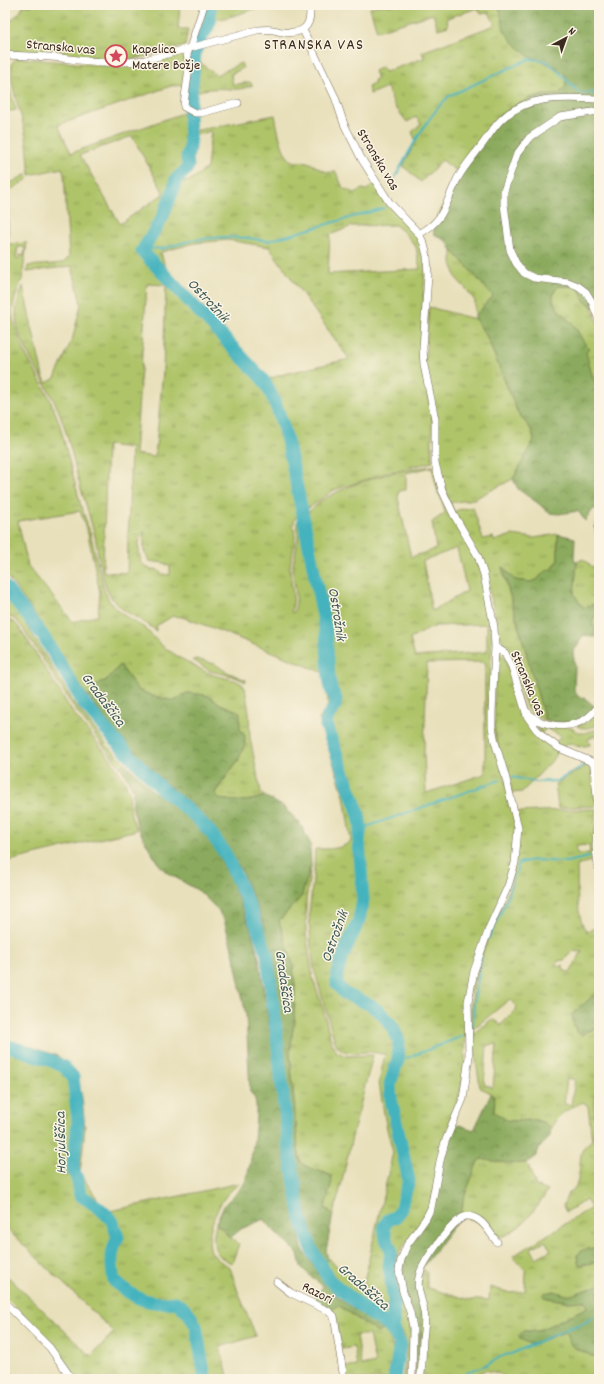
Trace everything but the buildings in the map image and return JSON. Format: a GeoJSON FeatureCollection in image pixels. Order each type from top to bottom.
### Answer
{"type":"FeatureCollection","features":[{"type":"Feature","properties":{"kind":"street"},"geometry":{"type":"LineString","coordinates":[[204,5],[195,47],[187,54],[189,62],[184,107],[195,113],[201,113],[238,103]]}},
{"type":"Feature","properties":{"kind":"street"},"geometry":{"type":"LineString","coordinates":[[303,30],[308,25],[310,18],[309,5]]}},
{"type":"Feature","properties":{"kind":"street","name":"Stranska vas"},"geometry":{"type":"LineString","coordinates":[[5,55],[31,55],[112,64],[145,60],[257,30],[273,30],[295,33],[303,30],[335,97],[344,124],[361,158],[389,202],[419,234],[424,244],[427,256],[428,275],[423,348],[424,365],[435,419],[435,463],[442,490],[454,515],[478,556],[484,575],[494,627],[495,647],[492,726],[517,822],[518,843],[515,863],[508,886],[490,926],[474,971],[468,1002],[469,1057],[462,1099],[440,1161],[432,1208],[407,1245],[399,1270],[403,1292],[410,1312],[413,1328],[412,1379]]}},
{"type":"Feature","properties":{"kind":"street"},"geometry":{"type":"LineString","coordinates":[[419,234],[431,228],[438,219],[447,206],[455,183],[502,118],[513,110],[533,101],[551,98],[599,99]]}},
{"type":"Feature","properties":{"kind":"street"},"geometry":{"type":"LineString","coordinates":[[599,111],[560,118],[529,138],[517,154],[504,191],[504,204],[510,250],[516,264],[524,273],[534,278],[568,282],[578,286],[586,292],[592,302],[599,320]]}},
{"type":"Feature","properties":{"kind":"street"},"geometry":{"type":"LineString","coordinates":[[599,523],[599,537]]}},
{"type":"Feature","properties":{"kind":"street","name":"Stranska vas"},"geometry":{"type":"LineString","coordinates":[[495,647],[505,653],[512,667],[530,721],[544,737],[559,748],[592,762],[594,766],[598,807],[596,847],[598,866]]}},
{"type":"Feature","properties":{"kind":"street"},"geometry":{"type":"LineString","coordinates":[[525,709],[537,719],[560,726],[583,721],[589,717],[599,705]]}},
{"type":"Feature","properties":{"kind":"street"},"geometry":{"type":"LineString","coordinates":[[420,1379],[424,1312],[418,1286],[420,1273],[425,1261],[447,1231],[460,1218],[466,1216],[480,1220],[497,1242]]}},
{"type":"Feature","properties":{"kind":"street","name":"Razori"},"geometry":{"type":"LineString","coordinates":[[277,1282],[291,1293],[328,1311],[334,1316],[344,1379]]}},
{"type":"Feature","properties":{"kind":"street"},"geometry":{"type":"LineString","coordinates":[[5,1303],[50,1348],[72,1379]]}},
{"type":"Feature","properties":{"kind":"green space"},"geometry":{"type":"Polygon","coordinates":[[[24,5],[180,5],[178,29],[188,29],[185,46],[134,59],[118,60],[118,54],[114,53],[113,59],[5,51],[5,26],[20,12],[24,5]]]}},
{"type":"Feature","properties":{"kind":"green space"},"geometry":{"type":"Polygon","coordinates":[[[206,5],[256,5],[257,8],[216,20],[201,42],[196,43],[206,5]]]}},
{"type":"Feature","properties":{"kind":"green space"},"geometry":{"type":"Polygon","coordinates":[[[378,5],[459,5],[461,7],[466,5],[499,5],[498,7],[533,58],[553,66],[565,74],[566,86],[559,94],[547,94],[530,98],[473,153],[459,173],[442,160],[421,182],[403,166],[416,141],[412,132],[421,124],[416,117],[407,122],[394,105],[387,87],[370,94],[368,87],[375,83],[374,80],[377,79],[374,71],[382,67],[385,72],[424,58],[422,52],[495,25],[489,12],[481,14],[478,8],[447,18],[448,26],[438,29],[433,14],[377,31],[370,8],[378,5]]]}},
{"type":"Feature","properties":{"kind":"green space"},"geometry":{"type":"Polygon","coordinates":[[[499,5],[599,5],[599,313],[591,305],[584,301],[580,290],[571,286],[559,286],[554,292],[553,297],[557,308],[575,327],[589,348],[586,352],[593,379],[599,382],[599,506],[597,510],[594,508],[585,521],[578,511],[559,514],[549,513],[518,489],[513,479],[534,440],[532,431],[517,411],[486,335],[475,319],[475,315],[493,296],[452,251],[448,242],[434,234],[433,225],[473,153],[501,114],[530,98],[559,94],[566,86],[565,74],[553,66],[528,56],[513,42],[504,30],[499,5]]]}},
{"type":"Feature","properties":{"kind":"green space"},"geometry":{"type":"Polygon","coordinates":[[[198,49],[198,61],[216,75],[241,63],[243,68],[231,74],[233,85],[250,82],[253,85],[241,89],[202,90],[196,92],[194,109],[188,106],[187,96],[191,55],[193,51],[198,49]]]}},
{"type":"Feature","properties":{"kind":"green space"},"geometry":{"type":"Polygon","coordinates":[[[184,55],[186,58],[185,85],[171,86],[58,125],[71,153],[183,113],[195,116],[194,131],[275,115],[283,149],[290,160],[295,162],[308,162],[322,170],[336,172],[343,188],[355,193],[362,189],[367,190],[374,183],[423,246],[425,272],[421,338],[432,422],[432,462],[386,473],[334,490],[296,517],[293,525],[295,542],[290,566],[293,596],[293,607],[291,612],[293,613],[296,596],[293,565],[298,538],[298,520],[323,500],[350,486],[392,473],[433,466],[477,560],[482,574],[492,638],[489,705],[515,823],[513,862],[466,1004],[465,1064],[462,1084],[458,1100],[443,1140],[431,1203],[424,1217],[399,1253],[396,1271],[411,1328],[409,1379],[403,1379],[406,1351],[404,1336],[393,1323],[351,1292],[334,1276],[324,1262],[328,1259],[363,1286],[393,1152],[386,1125],[379,1083],[385,1054],[372,1052],[351,1053],[338,1047],[335,1042],[314,969],[309,915],[315,849],[339,847],[351,841],[344,796],[319,719],[328,709],[324,673],[182,617],[173,616],[156,626],[156,631],[125,611],[114,601],[106,588],[94,532],[64,425],[52,397],[32,362],[17,326],[16,308],[23,286],[43,377],[47,383],[55,378],[73,337],[81,304],[72,266],[27,272],[28,266],[63,263],[69,257],[64,174],[62,168],[30,175],[25,134],[12,81],[12,63],[16,59],[20,58],[118,67],[147,64],[184,55]],[[211,131],[193,136],[190,170],[180,178],[183,182],[189,181],[207,168],[211,131]],[[132,136],[80,155],[120,224],[163,194],[132,136]],[[395,225],[352,226],[330,235],[328,274],[420,269],[416,247],[405,233],[395,225]],[[228,240],[195,243],[161,252],[164,264],[173,280],[266,380],[280,375],[349,359],[269,247],[228,240]],[[147,284],[135,454],[155,457],[163,371],[166,285],[147,284]],[[107,445],[103,567],[104,572],[127,573],[131,448],[107,445]],[[432,467],[406,473],[406,490],[399,491],[398,498],[411,557],[436,549],[432,522],[445,513],[438,493],[432,467]],[[144,531],[138,544],[141,563],[151,570],[156,569],[163,574],[170,575],[170,567],[164,563],[149,561],[144,551],[144,531]],[[457,548],[423,561],[432,611],[467,591],[457,548]],[[487,624],[436,626],[410,639],[415,657],[487,652],[487,624]],[[485,662],[427,663],[424,754],[426,793],[485,774],[485,662]]]}},
{"type":"Feature","properties":{"kind":"green space"},"geometry":{"type":"Polygon","coordinates":[[[5,60],[8,85],[16,110],[5,112],[5,60]]]}},
{"type":"Feature","properties":{"kind":"green space"},"geometry":{"type":"Polygon","coordinates":[[[27,174],[28,179],[9,191],[8,244],[27,243],[22,279],[12,312],[13,320],[24,351],[49,397],[59,422],[80,502],[90,532],[104,590],[110,602],[119,611],[145,628],[161,645],[180,658],[206,672],[234,680],[242,684],[245,688],[249,712],[250,738],[261,792],[264,796],[253,800],[223,800],[218,799],[215,793],[239,759],[245,736],[240,729],[235,710],[222,705],[208,696],[198,694],[187,693],[174,701],[153,696],[138,690],[120,665],[106,681],[100,682],[89,698],[68,668],[43,626],[5,573],[5,186],[27,174]],[[18,247],[16,258],[19,259],[20,255],[24,256],[25,247],[18,247]],[[80,511],[18,521],[28,566],[73,622],[98,615],[100,593],[88,534],[80,511]]]}},
{"type":"Feature","properties":{"kind":"green space"},"geometry":{"type":"Polygon","coordinates":[[[452,251],[493,296],[475,315],[475,301],[456,278],[452,262],[452,251]]]}},
{"type":"Feature","properties":{"kind":"green space"},"geometry":{"type":"Polygon","coordinates":[[[559,286],[571,286],[580,290],[591,305],[599,326],[599,382],[593,379],[585,352],[589,348],[575,327],[554,303],[554,292],[559,286]]]}},
{"type":"Feature","properties":{"kind":"green space"},"geometry":{"type":"Polygon","coordinates":[[[429,307],[475,319],[486,335],[517,411],[532,431],[534,440],[513,479],[474,499],[450,503],[438,462],[425,361],[429,307]]]}},
{"type":"Feature","properties":{"kind":"green space"},"geometry":{"type":"Polygon","coordinates":[[[473,507],[483,539],[493,537],[494,541],[512,535],[534,538],[558,534],[558,560],[553,568],[544,572],[537,580],[530,582],[515,580],[504,568],[502,568],[545,720],[541,719],[527,709],[513,667],[497,628],[488,583],[455,512],[457,510],[473,507]]]}},
{"type":"Feature","properties":{"kind":"green space"},"geometry":{"type":"Polygon","coordinates":[[[558,534],[575,538],[574,560],[577,562],[574,594],[583,608],[596,603],[599,606],[599,609],[592,621],[595,630],[593,637],[582,636],[573,652],[575,667],[574,690],[577,695],[586,699],[595,707],[579,719],[565,722],[552,722],[545,720],[502,567],[504,567],[507,573],[515,580],[530,582],[537,580],[544,572],[553,568],[558,560],[558,534]]]}},
{"type":"Feature","properties":{"kind":"green space"},"geometry":{"type":"Polygon","coordinates":[[[583,559],[591,566],[599,569],[599,606],[596,603],[583,608],[574,594],[577,562],[583,559]]]}},
{"type":"Feature","properties":{"kind":"green space"},"geometry":{"type":"Polygon","coordinates":[[[5,596],[16,608],[74,703],[106,744],[125,763],[120,767],[74,708],[22,627],[16,620],[5,614],[5,596]]]}},
{"type":"Feature","properties":{"kind":"green space"},"geometry":{"type":"Polygon","coordinates":[[[599,609],[599,637],[593,637],[595,630],[592,621],[599,609]]]}},
{"type":"Feature","properties":{"kind":"green space"},"geometry":{"type":"Polygon","coordinates":[[[5,617],[16,624],[21,630],[73,713],[110,758],[126,783],[129,792],[131,815],[137,830],[5,862],[5,617]]]}},
{"type":"Feature","properties":{"kind":"green space"},"geometry":{"type":"Polygon","coordinates":[[[498,654],[505,657],[527,721],[559,749],[551,762],[522,792],[512,793],[495,735],[494,685],[498,654]]]}},
{"type":"Feature","properties":{"kind":"green space"},"geometry":{"type":"Polygon","coordinates":[[[196,659],[215,664],[225,671],[246,680],[246,682],[232,676],[210,671],[193,660],[196,659]]]}},
{"type":"Feature","properties":{"kind":"green space"},"geometry":{"type":"Polygon","coordinates":[[[120,665],[138,690],[153,696],[174,701],[187,693],[198,694],[208,696],[222,705],[240,712],[240,729],[245,736],[245,744],[239,759],[215,792],[218,799],[247,801],[264,796],[284,807],[299,822],[310,843],[311,866],[301,897],[279,921],[293,965],[295,1022],[290,1054],[299,1158],[306,1166],[331,1176],[332,1182],[325,1207],[333,1214],[326,1251],[328,1259],[324,1262],[316,1249],[305,1210],[291,1140],[285,1063],[271,954],[263,922],[241,870],[210,823],[196,808],[178,795],[143,761],[114,730],[89,698],[100,682],[106,681],[120,665]]]}},
{"type":"Feature","properties":{"kind":"green space"},"geometry":{"type":"Polygon","coordinates":[[[599,710],[599,725],[581,728],[576,725],[587,723],[599,710]]]}},
{"type":"Feature","properties":{"kind":"green space"},"geometry":{"type":"Polygon","coordinates":[[[533,720],[570,727],[577,732],[583,733],[599,729],[599,735],[588,739],[590,745],[579,747],[570,743],[561,748],[555,744],[561,736],[546,728],[542,733],[533,720]]]}},
{"type":"Feature","properties":{"kind":"green space"},"geometry":{"type":"Polygon","coordinates":[[[125,763],[154,792],[191,820],[205,835],[217,852],[229,876],[250,927],[259,958],[295,1210],[302,1249],[322,1278],[339,1298],[370,1319],[383,1330],[378,1333],[338,1305],[332,1310],[314,1300],[323,1286],[301,1267],[298,1253],[276,1233],[264,1219],[241,1229],[230,1238],[222,1228],[216,1224],[224,1205],[239,1190],[247,1178],[254,1142],[256,1106],[255,1099],[250,1091],[246,1015],[233,952],[224,920],[217,909],[199,891],[166,872],[157,862],[138,828],[133,809],[133,790],[120,767],[125,763]]]}},
{"type":"Feature","properties":{"kind":"green space"},"geometry":{"type":"Polygon","coordinates":[[[589,764],[591,766],[596,806],[558,808],[555,784],[589,764]]]}},
{"type":"Feature","properties":{"kind":"green space"},"geometry":{"type":"Polygon","coordinates":[[[596,809],[593,860],[577,866],[579,910],[583,926],[587,932],[599,925],[599,991],[572,1015],[583,1035],[599,1026],[599,1077],[594,1107],[599,1163],[599,1247],[583,1250],[577,1255],[578,1263],[580,1265],[599,1262],[599,1285],[569,1296],[554,1291],[544,1297],[568,1302],[585,1301],[588,1307],[538,1331],[523,1331],[521,1339],[533,1344],[564,1332],[568,1334],[573,1347],[592,1356],[599,1355],[599,1367],[586,1379],[507,1379],[498,1373],[485,1370],[470,1379],[423,1379],[420,1288],[423,1269],[427,1272],[427,1288],[471,1300],[489,1300],[490,1287],[511,1293],[525,1291],[526,1271],[513,1256],[591,1208],[586,1200],[566,1212],[563,1206],[568,1193],[573,1190],[576,1185],[583,1149],[592,1140],[588,1106],[583,1102],[568,1109],[557,1119],[551,1128],[545,1123],[536,1120],[508,1121],[493,1112],[493,1096],[489,1092],[480,1088],[473,1039],[474,1033],[492,1019],[501,1025],[517,1008],[510,999],[473,1029],[470,1028],[471,1002],[480,958],[511,883],[516,812],[596,809]],[[589,845],[576,846],[577,854],[590,853],[589,845]],[[581,950],[578,952],[573,951],[564,960],[558,961],[556,965],[560,967],[563,965],[564,970],[570,973],[582,951],[581,950]],[[497,1044],[487,1045],[484,1084],[492,1088],[497,1044]],[[567,1078],[564,1104],[571,1105],[575,1080],[567,1078]],[[545,1241],[531,1248],[536,1258],[551,1250],[545,1241]]]}},
{"type":"Feature","properties":{"kind":"green space"},"geometry":{"type":"Polygon","coordinates":[[[311,866],[306,900],[306,933],[313,979],[323,1008],[331,1041],[337,1052],[346,1056],[373,1055],[333,1214],[325,1207],[328,1195],[326,1173],[305,1166],[301,1162],[298,1149],[290,1054],[293,1027],[295,1022],[293,965],[279,921],[301,897],[311,866]]]}},
{"type":"Feature","properties":{"kind":"green space"},"geometry":{"type":"Polygon","coordinates":[[[599,991],[599,1026],[583,1035],[580,1034],[574,1027],[572,1014],[599,991]]]}},
{"type":"Feature","properties":{"kind":"green space"},"geometry":{"type":"Polygon","coordinates":[[[5,1041],[58,1056],[76,1071],[82,1097],[85,1128],[80,1173],[100,1203],[110,1211],[240,1183],[222,1201],[212,1222],[209,1238],[211,1251],[213,1254],[230,1267],[238,1292],[256,1336],[220,1347],[229,1379],[77,1379],[55,1347],[5,1297],[5,1274],[91,1356],[114,1332],[5,1227],[5,1041]]]}},
{"type":"Feature","properties":{"kind":"green space"},"geometry":{"type":"Polygon","coordinates":[[[491,1094],[495,1100],[494,1112],[508,1121],[536,1120],[551,1128],[550,1135],[534,1158],[528,1162],[508,1163],[481,1159],[478,1161],[463,1200],[461,1216],[416,1276],[422,1313],[418,1379],[415,1379],[413,1344],[402,1270],[405,1255],[427,1221],[453,1126],[459,1125],[474,1130],[491,1094]]]}},
{"type":"Feature","properties":{"kind":"green space"},"geometry":{"type":"Polygon","coordinates":[[[481,1159],[527,1163],[536,1186],[548,1191],[522,1224],[508,1234],[499,1238],[496,1238],[485,1224],[461,1216],[463,1200],[478,1161],[481,1159]]]}},
{"type":"Feature","properties":{"kind":"green space"},"geometry":{"type":"Polygon","coordinates":[[[216,1224],[239,1244],[232,1263],[217,1253],[214,1243],[214,1231],[216,1224]]]}},
{"type":"Feature","properties":{"kind":"green space"},"geometry":{"type":"Polygon","coordinates":[[[599,1247],[599,1262],[580,1265],[578,1263],[577,1255],[583,1250],[599,1247]]]}},
{"type":"Feature","properties":{"kind":"green space"},"geometry":{"type":"Polygon","coordinates":[[[599,1285],[599,1355],[592,1356],[573,1347],[570,1344],[568,1334],[564,1332],[533,1344],[520,1339],[520,1335],[523,1331],[538,1331],[588,1307],[585,1301],[568,1302],[544,1297],[544,1293],[554,1291],[569,1296],[599,1285]]]}},
{"type":"Feature","properties":{"kind":"green space"},"geometry":{"type":"Polygon","coordinates":[[[338,1305],[378,1333],[383,1330],[388,1335],[391,1341],[393,1353],[388,1379],[346,1379],[343,1368],[357,1366],[354,1347],[342,1349],[332,1310],[338,1305]],[[356,1335],[361,1366],[375,1363],[369,1335],[356,1335]]]}},
{"type":"Feature","properties":{"kind":"green space"},"geometry":{"type":"Polygon","coordinates":[[[5,1367],[18,1379],[9,1379],[5,1376],[5,1367]]]}},
{"type":"Feature","properties":{"kind":"waterway","name":"Ostrožnik"},"geometry":{"type":"LineString","coordinates":[[190,106],[195,54],[198,41],[207,29],[210,21],[210,5]]}},
{"type":"Feature","properties":{"kind":"waterway"},"geometry":{"type":"LineString","coordinates":[[394,179],[425,125],[449,96],[529,59],[546,61],[579,93],[599,93]]}},
{"type":"Feature","properties":{"kind":"waterway","name":"Ostrožnik"},"geometry":{"type":"LineString","coordinates":[[189,112],[190,146],[187,157],[188,166],[186,170],[176,179],[173,191],[162,218],[142,251],[265,383],[275,402],[285,432],[302,511]]}},
{"type":"Feature","properties":{"kind":"waterway"},"geometry":{"type":"LineString","coordinates":[[142,251],[157,248],[161,249],[193,240],[223,237],[248,238],[268,241],[384,208]]}},
{"type":"Feature","properties":{"kind":"waterway","name":"Ostrožnik"},"geometry":{"type":"LineString","coordinates":[[303,516],[326,632],[329,678],[331,689],[336,699],[335,706],[328,716],[326,725],[359,814],[361,827],[359,840],[363,900],[359,920],[342,958],[337,974],[337,984],[345,994],[371,1005],[382,1014],[393,1027],[399,1042],[398,1060],[390,1084],[391,1099],[409,1181],[397,1216],[388,1220],[384,1227],[386,1239],[391,1250],[389,1266],[394,1301],[394,1333]]}},
{"type":"Feature","properties":{"kind":"waterway","name":"Gradaščica"},"geometry":{"type":"LineString","coordinates":[[5,587],[43,636],[85,705],[113,738],[162,789],[196,817],[211,833],[226,855],[250,908],[267,954],[288,1142],[301,1219],[312,1250],[329,1280],[368,1312],[386,1324],[400,1343],[394,1379]]}},
{"type":"Feature","properties":{"kind":"waterway"},"geometry":{"type":"LineString","coordinates":[[512,777],[535,782],[557,781],[586,764]]}},
{"type":"Feature","properties":{"kind":"waterway"},"geometry":{"type":"LineString","coordinates":[[361,827],[369,826],[500,780]]}},
{"type":"Feature","properties":{"kind":"waterway"},"geometry":{"type":"LineString","coordinates":[[489,938],[506,902],[519,863],[534,860],[566,862],[590,857]]}},
{"type":"Feature","properties":{"kind":"waterway"},"geometry":{"type":"LineString","coordinates":[[473,1026],[474,1002],[482,957]]}},
{"type":"Feature","properties":{"kind":"waterway"},"geometry":{"type":"LineString","coordinates":[[398,1060],[407,1058],[463,1036]]}},
{"type":"Feature","properties":{"kind":"waterway","name":"Horjulščica"},"geometry":{"type":"LineString","coordinates":[[5,1046],[52,1061],[64,1067],[73,1077],[78,1121],[73,1169],[78,1181],[80,1195],[98,1207],[111,1219],[118,1237],[112,1258],[114,1281],[128,1292],[142,1299],[157,1303],[176,1302],[188,1312],[196,1326],[204,1379]]}},
{"type":"Feature","properties":{"kind":"waterway"},"geometry":{"type":"LineString","coordinates":[[456,1379],[501,1357],[584,1323],[599,1314]]}},
{"type":"Feature","properties":{"kind":"place","name":"Kapelica Matere Božje"},"geometry":{"type":"Point","coordinates":[116,56]}},
{"type":"Feature","properties":{"kind":"district","name":"STRANSKA VAS"},"geometry":{"type":"Point","coordinates":[314,43]}}]}
